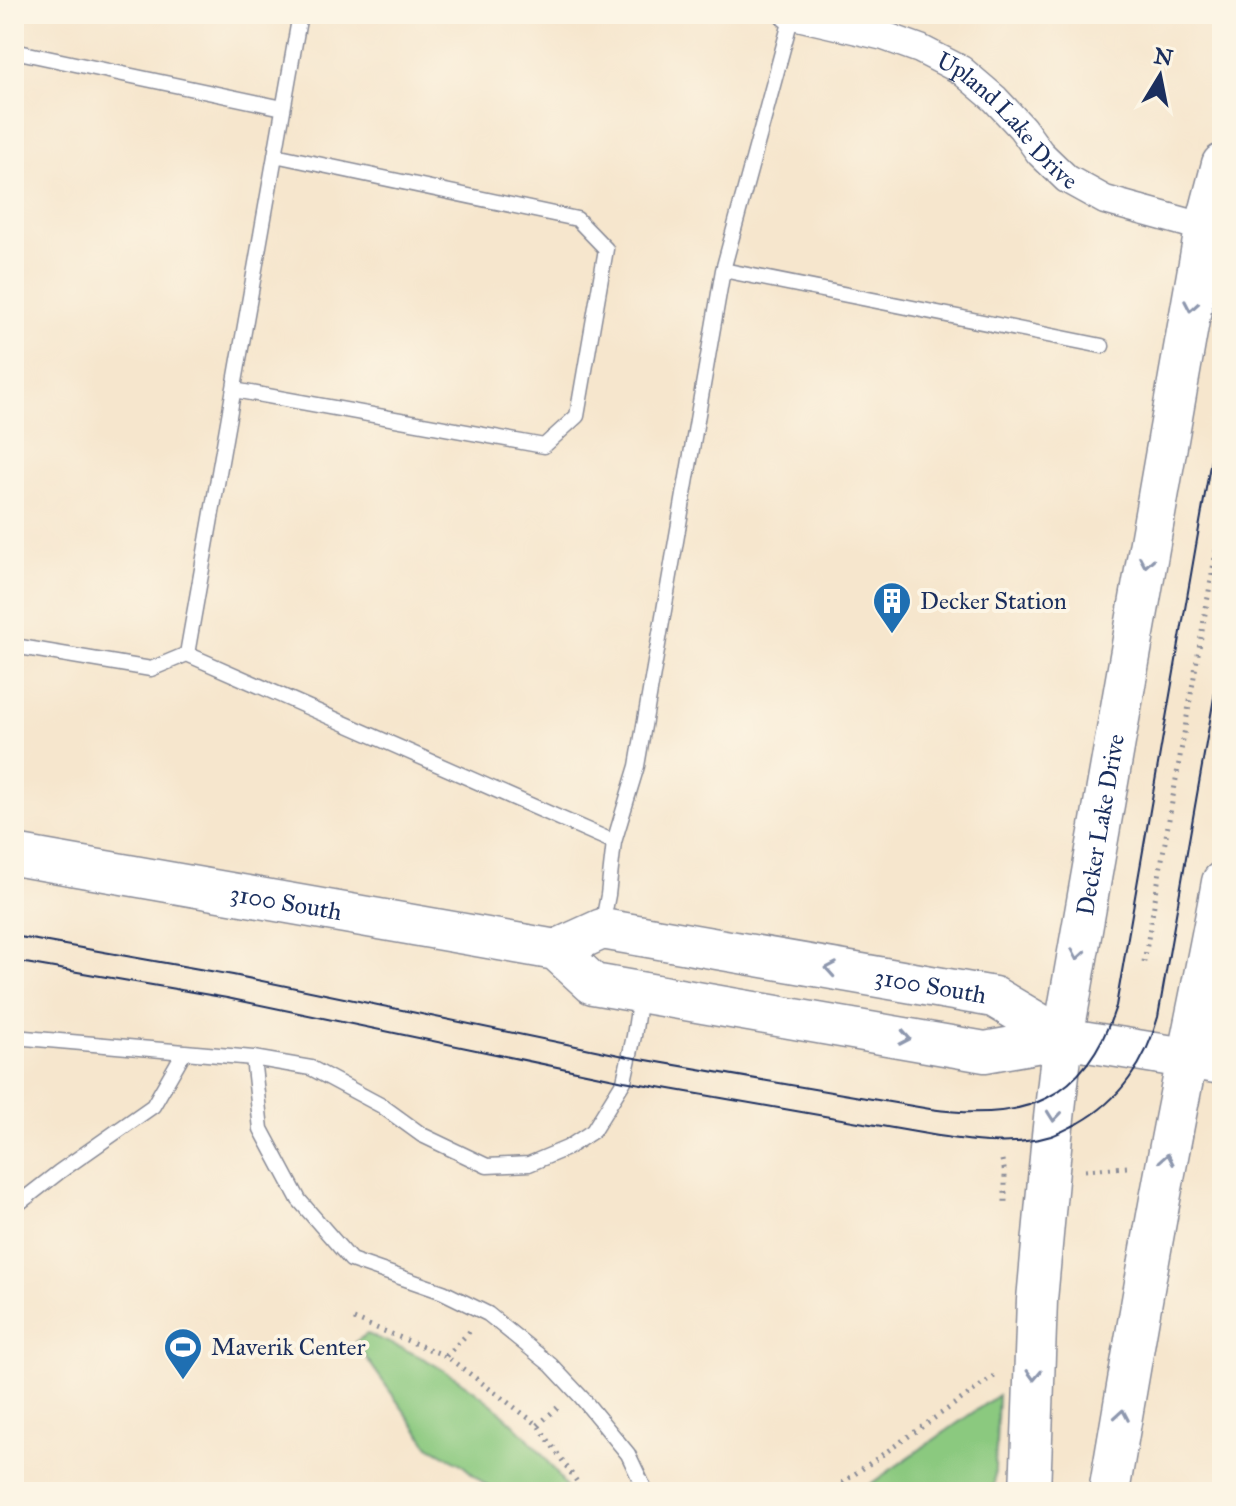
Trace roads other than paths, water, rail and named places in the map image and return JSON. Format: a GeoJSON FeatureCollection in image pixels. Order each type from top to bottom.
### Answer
{"type":"FeatureCollection","features":[{"type":"Feature","properties":{"kind":"street","name":"Upland Lake Drive"},"geometry":{"type":"LineString","coordinates":[[791,14],[884,36],[920,49],[961,70],[995,99],[1040,153],[1067,179],[1105,200],[1213,231]]}},
{"type":"Feature","properties":{"kind":"street","name":"Decker Lake Drive"},"geometry":{"type":"LineString","coordinates":[[1030,1492],[1037,1300],[1063,1038],[1213,231],[1222,164]]}},
{"type":"Feature","properties":{"kind":"street","name":"3100 South"},"geometry":{"type":"LineString","coordinates":[[14,855],[556,950],[593,984],[985,1052],[1063,1038],[1204,1060]]}},
{"type":"Feature","properties":{"kind":"street"},"geometry":{"type":"LineString","coordinates":[[1109,1492],[1166,1165],[1204,1060],[1206,974],[1222,882]]}},
{"type":"Feature","properties":{"kind":"street","name":"3100 South"},"geometry":{"type":"LineString","coordinates":[[602,929],[994,997],[1063,1038]]}},
{"type":"Feature","properties":{"kind":"street"},"geometry":{"type":"LineString","coordinates":[[556,950],[602,929]]}},
{"type":"Feature","properties":{"kind":"lane"},"geometry":{"type":"LineString","coordinates":[[187,654],[300,14]]}},
{"type":"Feature","properties":{"kind":"lane"},"geometry":{"type":"LineString","coordinates":[[602,929],[614,842],[637,766],[723,270],[791,14]]}},
{"type":"Feature","properties":{"kind":"lane"},"geometry":{"type":"LineString","coordinates":[[14,51],[283,108]]}},
{"type":"Feature","properties":{"kind":"lane"},"geometry":{"type":"LineString","coordinates":[[234,390],[544,446],[577,416],[606,249],[577,219],[275,155]]}},
{"type":"Feature","properties":{"kind":"lane"},"geometry":{"type":"LineString","coordinates":[[723,270],[1102,346]]}},
{"type":"Feature","properties":{"kind":"lane"},"geometry":{"type":"LineString","coordinates":[[14,646],[151,669],[187,654],[614,842]]}},
{"type":"Feature","properties":{"kind":"lane"},"geometry":{"type":"LineString","coordinates":[[14,1037],[253,1058],[311,1068],[382,1106],[422,1135],[487,1166],[529,1164],[567,1148],[593,1131],[624,1081],[641,992]]}},
{"type":"Feature","properties":{"kind":"lane"},"geometry":{"type":"LineString","coordinates":[[14,1207],[153,1106],[184,1052]]}},
{"type":"Feature","properties":{"kind":"lane"},"geometry":{"type":"LineString","coordinates":[[253,1058],[261,1129],[299,1200],[351,1260],[443,1292],[488,1314],[551,1365],[582,1398],[628,1454],[646,1492]]}},
{"type":"Feature","properties":{"kind":"tram line"},"geometry":{"type":"LineString","coordinates":[[14,936],[233,975],[629,1057],[930,1109],[994,1112],[1047,1098],[1068,1084],[1087,1064],[1103,1038],[1116,1006],[1222,396]]}},
{"type":"Feature","properties":{"kind":"tram line"},"geometry":{"type":"LineString","coordinates":[[14,961],[227,998],[624,1081],[974,1141],[1036,1140],[1079,1123],[1107,1103],[1139,1064],[1153,1034],[1222,652]]}},
{"type":"Feature","properties":{"kind":"place","name":"Decker Station"},"geometry":{"type":"Point","coordinates":[892,635]}},
{"type":"Feature","properties":{"kind":"place","name":"Maverik Center"},"geometry":{"type":"Point","coordinates":[183,1381]}}]}
